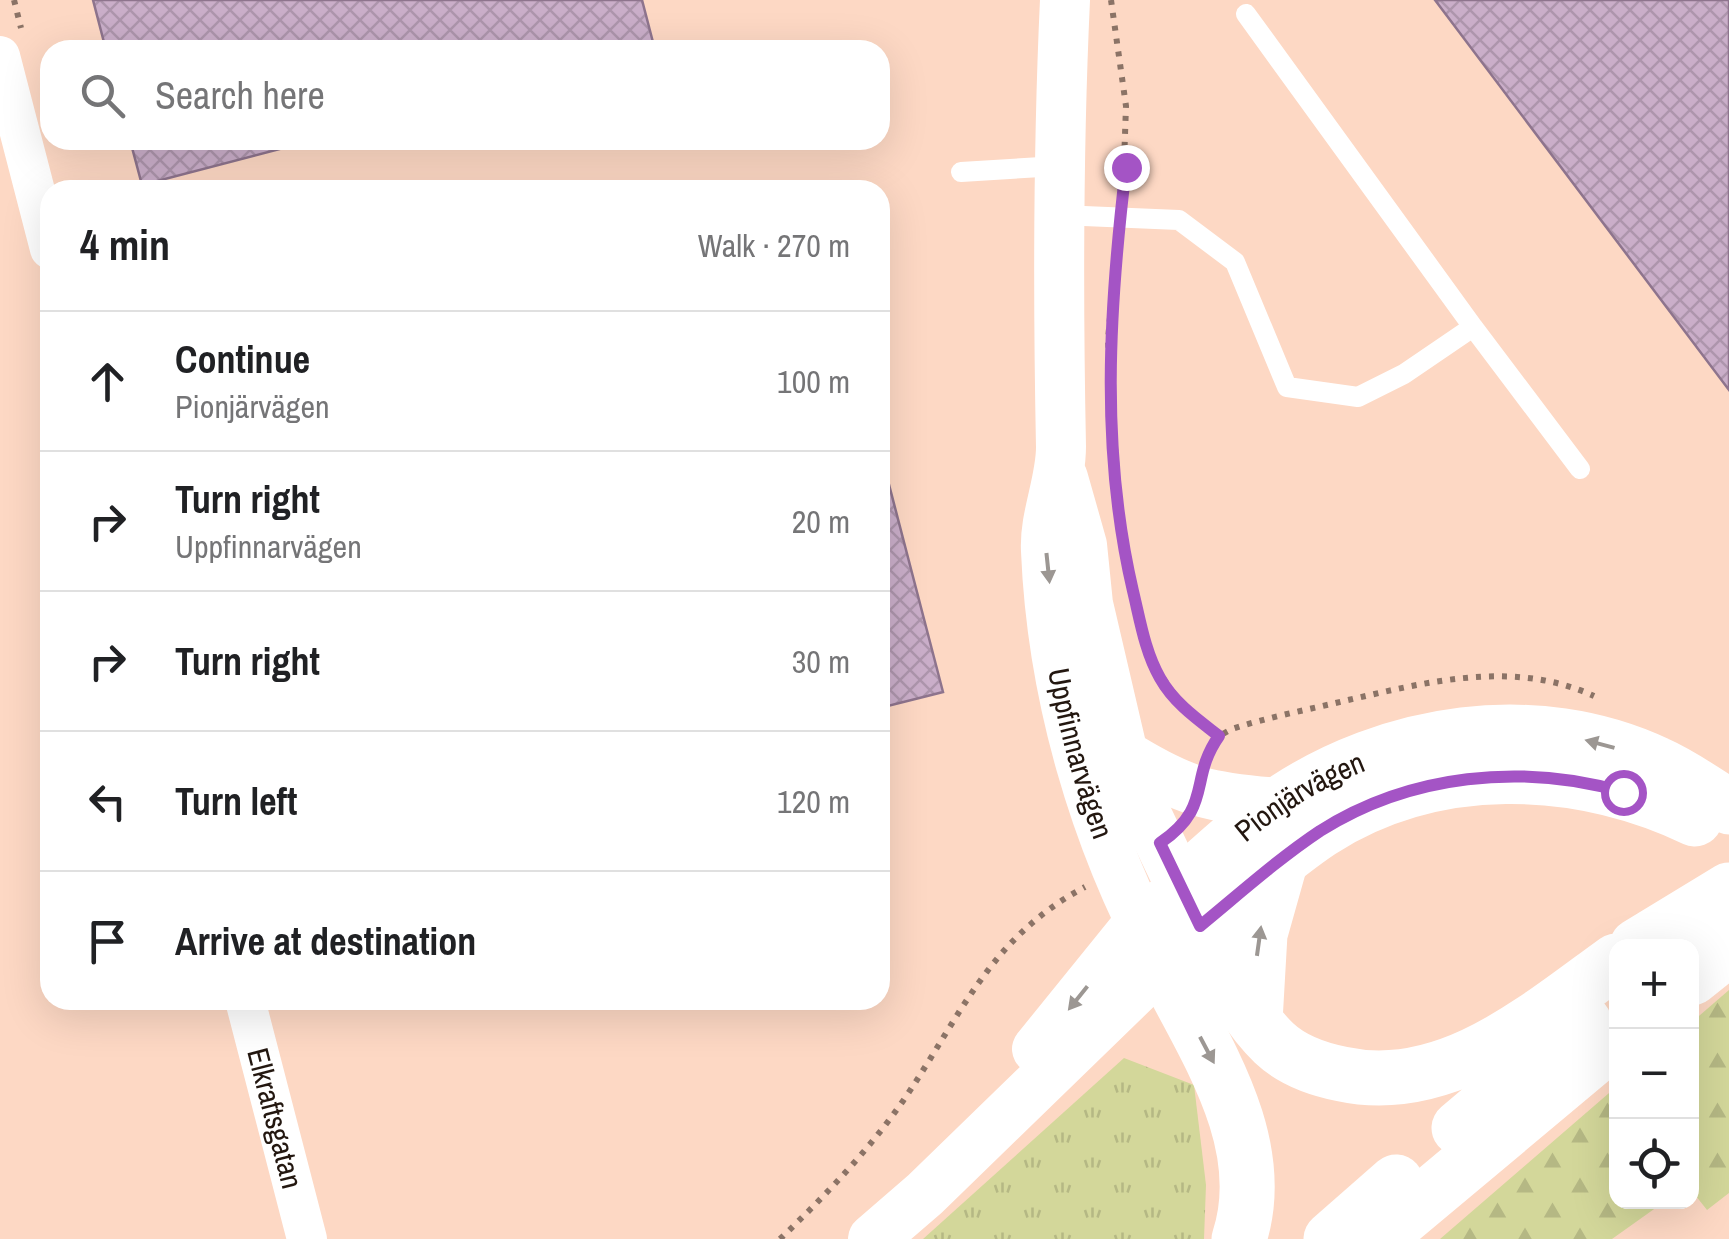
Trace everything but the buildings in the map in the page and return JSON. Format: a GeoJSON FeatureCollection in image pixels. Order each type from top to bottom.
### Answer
{"type":"FeatureCollection","features":[{"type":"Feature","properties":{"kind":"main road","name":"Pionjärvägen"},"geometry":{"type":"LineString","coordinates":[[1170,925],[1280,804],[1367,759],[1470,734],[1568,736],[1657,764],[1698,800],[1729,835]]}},
{"type":"Feature","properties":{"kind":"main road","name":"Pionjärvägen"},"geometry":{"type":"LineString","coordinates":[[1170,925],[1280,862],[1320,831],[1376,802],[1470,778],[1556,778],[1644,796],[1698,800]]}},
{"type":"Feature","properties":{"kind":"main road"},"geometry":{"type":"LineString","coordinates":[[1255,1021],[1262,922],[1280,862]]}},
{"type":"Feature","properties":{"kind":"main road"},"geometry":{"type":"LineString","coordinates":[[1648,939],[1729,890]]}},
{"type":"Feature","properties":{"kind":"main road"},"geometry":{"type":"LineString","coordinates":[[1682,939],[1729,900]]}},
{"type":"Feature","properties":{"kind":"main road"},"geometry":{"type":"LineString","coordinates":[[1170,925],[1255,1021],[1298,1060],[1323,1070],[1383,1078],[1417,1074],[1464,1060],[1521,1029],[1609,966]]}},
{"type":"Feature","properties":{"kind":"main road"},"geometry":{"type":"LineString","coordinates":[[1170,925],[1239,1128],[1247,1186],[1239,1239]]}},
{"type":"Feature","properties":{"kind":"main road"},"geometry":{"type":"LineString","coordinates":[[1699,972],[1729,948]]}},
{"type":"Feature","properties":{"kind":"main road"},"geometry":{"type":"LineString","coordinates":[[1331,1239],[1609,1000]]}},
{"type":"Feature","properties":{"kind":"main road"},"geometry":{"type":"LineString","coordinates":[[1377,1239],[1609,1045]]}},
{"type":"Feature","properties":{"kind":"street","name":"Uppfinnarvägen"},"geometry":{"type":"LineString","coordinates":[[1065,0],[1058,166],[1061,472],[1046,547],[1058,662],[1094,814],[1116,870],[1170,925]]}},
{"type":"Feature","properties":{"kind":"street"},"geometry":{"type":"LineString","coordinates":[[0,56],[40,210]]}},
{"type":"Feature","properties":{"kind":"street","name":"Uppfinnarvägen"},"geometry":{"type":"LineString","coordinates":[[1061,472],[1082,545],[1091,620],[1123,754],[1170,925]]}},
{"type":"Feature","properties":{"kind":"street"},"geometry":{"type":"LineString","coordinates":[[1123,754],[1176,787],[1199,795],[1280,804]]}},
{"type":"Feature","properties":{"kind":"street","name":"Pionjärvägen"},"geometry":{"type":"LineString","coordinates":[[873,1239],[926,1194],[991,1126],[1170,925]]}},
{"type":"Feature","properties":{"kind":"street","name":"Elkraftsgatan"},"geometry":{"type":"LineString","coordinates":[[248,1010],[307,1239]]}},
{"type":"Feature","properties":{"kind":"lane"},"geometry":{"type":"LineString","coordinates":[[1246,14],[1580,469]]}},
{"type":"Feature","properties":{"kind":"lane"},"geometry":{"type":"LineString","coordinates":[[961,172],[1058,166]]}},
{"type":"Feature","properties":{"kind":"lane"},"geometry":{"type":"LineString","coordinates":[[1058,215],[1179,220],[1234,262],[1287,387],[1358,397],[1404,374],[1473,327]]}},
{"type":"Feature","properties":{"kind":"path"},"geometry":{"type":"LineString","coordinates":[[1111,0],[1126,106],[1108,340],[1112,453],[1121,525]]}},
{"type":"Feature","properties":{"kind":"path"},"geometry":{"type":"LineString","coordinates":[[1126,556],[1143,632],[1160,678],[1173,698],[1219,736],[1206,760],[1199,795]]}},
{"type":"Feature","properties":{"kind":"path"},"geometry":{"type":"LineString","coordinates":[[780,1239],[815,1206],[900,1105],[969,990],[996,956],[1051,907],[1116,870]]}},
{"type":"Feature","properties":{"kind":"green space"},"geometry":{"type":"Polygon","coordinates":[[[1729,990],[1729,1193],[1707,1210],[1699,1200],[1699,1016],[1729,990]]]}},
{"type":"Feature","properties":{"kind":"green space"},"geometry":{"type":"Polygon","coordinates":[[[1124,1058],[1194,1085],[1206,1185],[1204,1239],[923,1239],[1124,1058]]]}},
{"type":"Feature","properties":{"kind":"green space"},"geometry":{"type":"Polygon","coordinates":[[[1609,1093],[1609,1209],[1654,1209],[1612,1239],[1440,1239],[1609,1093]]]}},
{"type":"Feature","properties":{"kind":"route"},"geometry":{"type":"LineString","coordinates":[[1126,167],[1111,282],[1108,340],[1112,453],[1129,571],[1152,662],[1173,698],[1219,736],[1206,760],[1190,819],[1160,843],[1200,926],[1320,831],[1376,802],[1470,778],[1514,776],[1556,778],[1623,792]]}}]}
